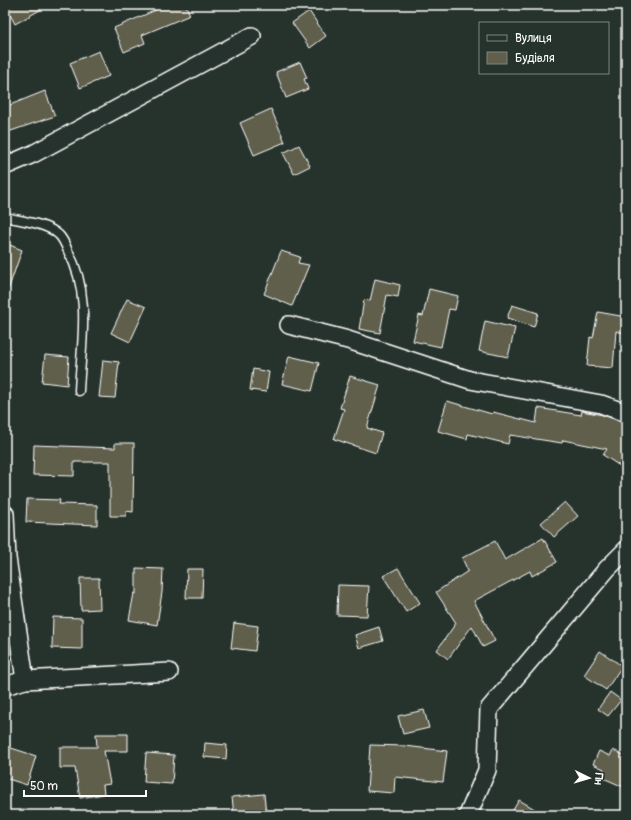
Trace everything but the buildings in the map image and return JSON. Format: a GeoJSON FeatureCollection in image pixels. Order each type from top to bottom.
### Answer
{"type":"FeatureCollection","features":[{"type":"Feature","properties":{"kind":"street"},"geometry":{"type":"LineString","coordinates":[[5,166],[33,154],[252,36]]}},
{"type":"Feature","properties":{"kind":"street"},"geometry":{"type":"LineString","coordinates":[[290,325],[348,340],[470,380],[600,404],[626,413]]}},
{"type":"Feature","properties":{"kind":"street"},"geometry":{"type":"LineString","coordinates":[[5,514],[7,558],[25,680]]}},
{"type":"Feature","properties":{"kind":"street"},"geometry":{"type":"LineString","coordinates":[[468,815],[487,770],[489,709],[608,569],[626,550]]}},
{"type":"Feature","properties":{"kind":"street"},"geometry":{"type":"LineString","coordinates":[[5,686],[25,680],[169,672]]}},
{"type":"Feature","properties":{"kind":"lane"},"geometry":{"type":"LineString","coordinates":[[5,217],[48,228],[60,236],[71,257],[82,283],[84,301],[79,391]]}}]}
